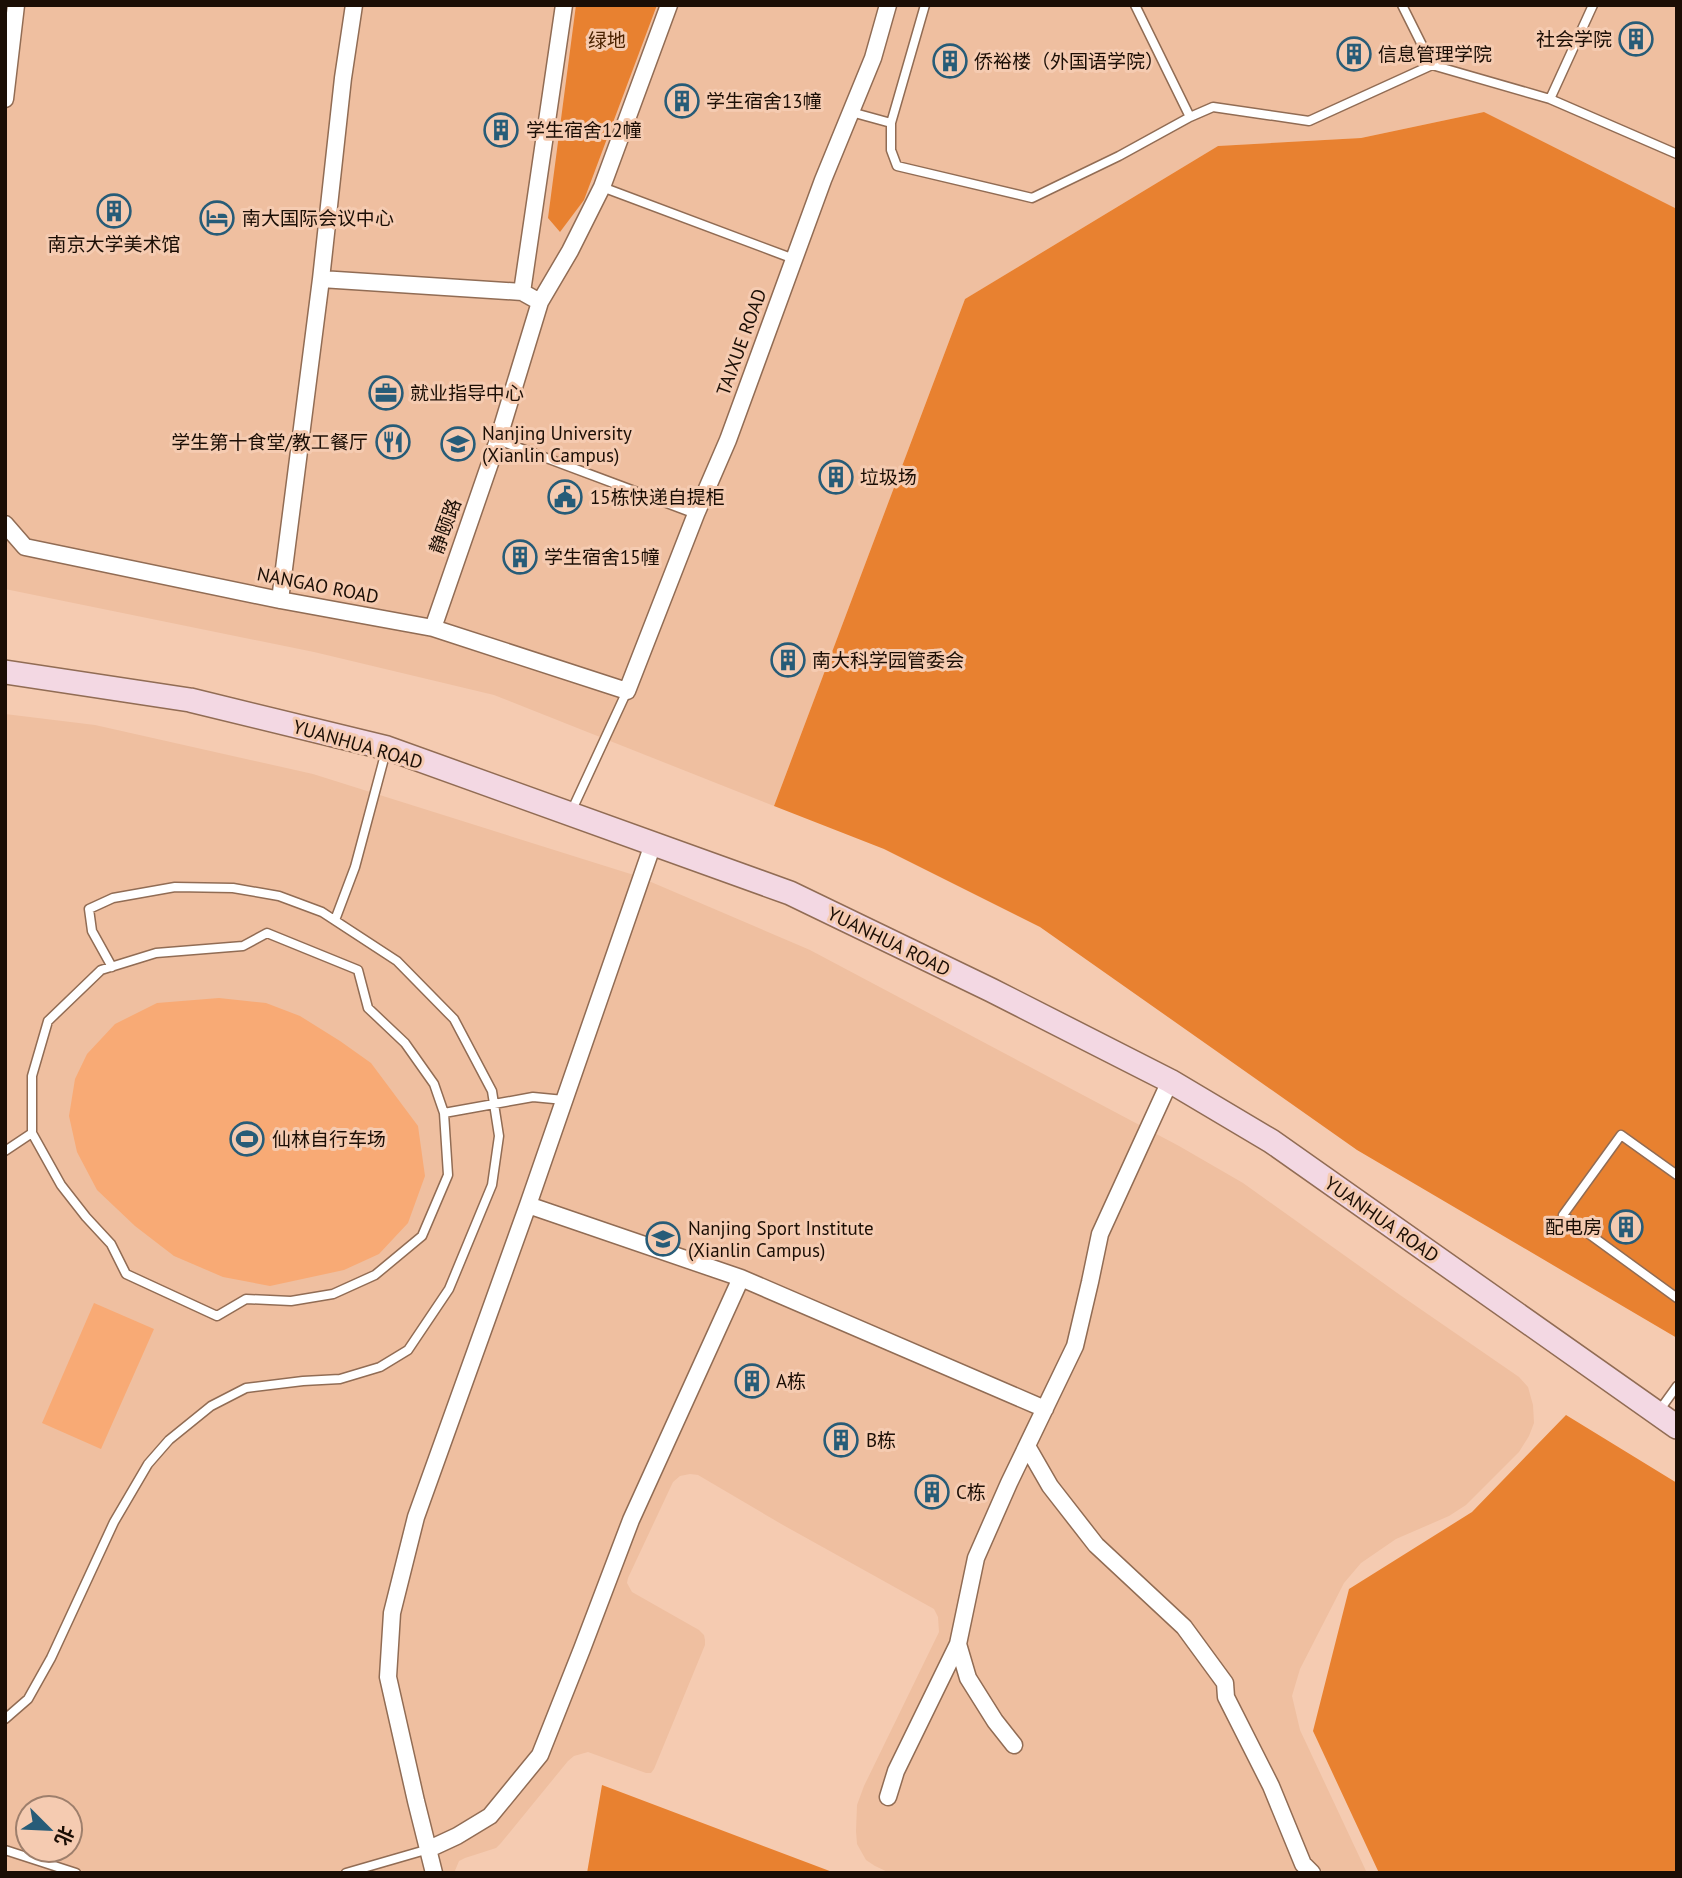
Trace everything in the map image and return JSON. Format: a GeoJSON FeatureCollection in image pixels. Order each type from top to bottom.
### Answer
{"type":"FeatureCollection","features":[{"type":"Feature","properties":{"kind":"street"},"geometry":{"type":"LineString","coordinates":[[5,99],[16,5]]}},
{"type":"Feature","properties":{"kind":"street"},"geometry":{"type":"LineString","coordinates":[[280,600],[354,5]]}},
{"type":"Feature","properties":{"kind":"street"},"geometry":{"type":"LineString","coordinates":[[522,292],[564,5]]}},
{"type":"Feature","properties":{"kind":"street","name":"静颐路"},"geometry":{"type":"LineString","coordinates":[[433,628],[498,440],[540,302],[603,187],[668,5]]}},
{"type":"Feature","properties":{"kind":"street","name":"TAIXUE ROAD"},"geometry":{"type":"LineString","coordinates":[[627,691],[728,440],[822,180],[873,58],[888,5]]}},
{"type":"Feature","properties":{"kind":"street"},"geometry":{"type":"LineString","coordinates":[[321,279],[522,292],[540,302]]}},
{"type":"Feature","properties":{"kind":"street","name":"NANGAO ROAD"},"geometry":{"type":"LineString","coordinates":[[6,524],[26,547],[280,600],[433,628],[627,691]]}},
{"type":"Feature","properties":{"kind":"street","name":"YUANHUA ROAD"},"geometry":{"type":"LineString","coordinates":[[5,672],[190,700],[387,748],[790,893],[991,990],[1170,1081],[1272,1141],[1677,1427]]}},
{"type":"Feature","properties":{"kind":"street"},"geometry":{"type":"LineString","coordinates":[[435,1873],[388,1677],[392,1613],[416,1517],[653,844]]}},
{"type":"Feature","properties":{"kind":"street"},"geometry":{"type":"LineString","coordinates":[[888,1797],[896,1771],[958,1644],[976,1558],[1075,1346],[1100,1234],[1170,1081]]}},
{"type":"Feature","properties":{"kind":"street"},"geometry":{"type":"LineString","coordinates":[[528,1205],[741,1278],[1045,1409]]}},
{"type":"Feature","properties":{"kind":"street"},"geometry":{"type":"LineString","coordinates":[[429,1849],[490,1816],[540,1755],[631,1520],[741,1278]]}},
{"type":"Feature","properties":{"kind":"street"},"geometry":{"type":"LineString","coordinates":[[1027,1446],[1050,1486],[1096,1545],[1184,1627],[1225,1683],[1226,1697],[1271,1786],[1303,1864],[1312,1873]]}},
{"type":"Feature","properties":{"kind":"street"},"geometry":{"type":"LineString","coordinates":[[958,1644],[968,1678],[1014,1745]]}},
{"type":"Feature","properties":{"kind":"lane"},"geometry":{"type":"LineString","coordinates":[[925,5],[891,123],[891,150],[897,166],[1032,198],[1213,107],[1310,121],[1432,65],[1550,99],[1677,154]]}},
{"type":"Feature","properties":{"kind":"lane"},"geometry":{"type":"LineString","coordinates":[[1135,5],[1190,117]]}},
{"type":"Feature","properties":{"kind":"lane"},"geometry":{"type":"LineString","coordinates":[[1402,5],[1432,65]]}},
{"type":"Feature","properties":{"kind":"lane"},"geometry":{"type":"LineString","coordinates":[[1550,99],[1593,5]]}},
{"type":"Feature","properties":{"kind":"lane"},"geometry":{"type":"LineString","coordinates":[[850,112],[891,123]]}},
{"type":"Feature","properties":{"kind":"lane"},"geometry":{"type":"LineString","coordinates":[[603,187],[794,259]]}},
{"type":"Feature","properties":{"kind":"lane"},"geometry":{"type":"LineString","coordinates":[[498,440],[696,514]]}},
{"type":"Feature","properties":{"kind":"lane"},"geometry":{"type":"LineString","coordinates":[[570,815],[627,691]]}},
{"type":"Feature","properties":{"kind":"lane"},"geometry":{"type":"LineString","coordinates":[[335,920],[355,867],[387,748]]}},
{"type":"Feature","properties":{"kind":"lane"},"geometry":{"type":"LineString","coordinates":[[5,1719],[28,1699],[51,1658],[114,1522],[148,1464],[169,1440],[211,1406],[246,1388],[340,1379],[380,1367],[408,1350],[449,1289],[492,1185],[499,1136],[492,1091],[454,1019],[397,961],[322,912],[279,896],[233,888],[175,887],[113,898],[89,909],[92,931],[112,967]]}},
{"type":"Feature","properties":{"kind":"lane"},"geometry":{"type":"LineString","coordinates":[[267,933],[358,970],[368,1008],[405,1043],[434,1084],[444,1113],[448,1175],[422,1236],[375,1275],[333,1294],[290,1301],[246,1300],[217,1316],[126,1274],[111,1244],[61,1185],[32,1133],[32,1076],[48,1021],[101,970],[112,967],[156,953],[243,946],[267,933]]}},
{"type":"Feature","properties":{"kind":"lane"},"geometry":{"type":"LineString","coordinates":[[444,1113],[533,1097],[564,1100]]}},
{"type":"Feature","properties":{"kind":"lane"},"geometry":{"type":"LineString","coordinates":[[5,1150],[32,1133]]}},
{"type":"Feature","properties":{"kind":"lane"},"geometry":{"type":"LineString","coordinates":[[1677,1175],[1621,1135],[1563,1215],[1677,1298]]}},
{"type":"Feature","properties":{"kind":"lane"},"geometry":{"type":"LineString","coordinates":[[1657,1413],[1677,1387]]}},
{"type":"Feature","properties":{"kind":"lane"},"geometry":{"type":"LineString","coordinates":[[346,1873],[429,1849]]}},
{"type":"Feature","properties":{"kind":"lane"},"geometry":{"type":"LineString","coordinates":[[5,1850],[76,1873]]}},
{"type":"Feature","properties":{"kind":"shaded area","name":"Nanjing University (Xianlin Campus)"},"geometry":{"type":"Polygon","coordinates":[[[5,5],[1677,5],[1677,209],[1484,112],[1361,138],[1218,146],[965,299],[774,806],[494,695],[314,652],[5,589],[5,5]]]}},
{"type":"Feature","properties":{"kind":"shaded area","name":"Nanjing Sport Institute (Xianlin Campus)"},"geometry":{"type":"Polygon","coordinates":[[[5,714],[95,725],[313,774],[637,876],[810,950],[1179,1146],[1243,1183],[1519,1377],[1528,1387],[1534,1423],[1519,1452],[1466,1505],[1449,1516],[1396,1539],[1361,1563],[1344,1583],[1300,1669],[1292,1696],[1300,1730],[1367,1873],[890,1873],[875,1866],[866,1860],[857,1844],[857,1805],[939,1632],[938,1617],[934,1609],[698,1475],[690,1474],[680,1476],[673,1482],[627,1583],[632,1592],[699,1630],[705,1640],[654,1769],[651,1773],[646,1773],[588,1752],[574,1756],[496,1848],[459,1861],[454,1873],[5,1873],[5,714]]]}},
{"type":"Feature","properties":{"kind":"shaded area","name":"仙林自行车场"},"geometry":{"type":"Polygon","coordinates":[[[219,998],[266,1003],[300,1016],[340,1041],[371,1063],[418,1126],[425,1176],[408,1223],[379,1254],[344,1270],[270,1286],[223,1277],[174,1256],[135,1226],[97,1190],[77,1152],[69,1116],[75,1079],[87,1054],[115,1024],[157,1003],[219,998]]]}},
{"type":"Feature","properties":{"kind":"shaded area"},"geometry":{"type":"Polygon","coordinates":[[[94,1303],[154,1329],[101,1449],[42,1423],[94,1303]]]}},
{"type":"Feature","properties":{"kind":"green space","name":"绿地"},"geometry":{"type":"Polygon","coordinates":[[[576,5],[657,5],[584,200],[560,232],[548,218],[576,5]]]}},
{"type":"Feature","properties":{"kind":"green space"},"geometry":{"type":"Polygon","coordinates":[[[1484,112],[1677,209],[1677,1338],[1357,1150],[1040,927],[884,849],[774,806],[965,299],[1218,146],[1361,138],[1484,112]]]}},
{"type":"Feature","properties":{"kind":"green space"},"geometry":{"type":"Polygon","coordinates":[[[1566,1415],[1677,1483],[1677,1873],[1379,1873],[1313,1731],[1349,1589],[1472,1512],[1566,1415]]]}},
{"type":"Feature","properties":{"kind":"green space"},"geometry":{"type":"Polygon","coordinates":[[[602,1785],[835,1873],[587,1873],[602,1785]]]}},
{"type":"Feature","properties":{"kind":"place","name":"社会学院"},"geometry":{"type":"Point","coordinates":[1636,39]}},
{"type":"Feature","properties":{"kind":"place","name":"信息管理学院"},"geometry":{"type":"Point","coordinates":[1354,54]}},
{"type":"Feature","properties":{"kind":"place","name":"侨裕楼（外国语学院）"},"geometry":{"type":"Point","coordinates":[950,61]}},
{"type":"Feature","properties":{"kind":"place","name":"学生宿舍13幢"},"geometry":{"type":"Point","coordinates":[682,101]}},
{"type":"Feature","properties":{"kind":"place","name":"学生宿舍12幢"},"geometry":{"type":"Point","coordinates":[501,130]}},
{"type":"Feature","properties":{"kind":"place","name":"南京大学美术馆"},"geometry":{"type":"Point","coordinates":[114,211]}},
{"type":"Feature","properties":{"kind":"place","name":"南大国际会议中心"},"geometry":{"type":"Point","coordinates":[217,218]}},
{"type":"Feature","properties":{"kind":"place","name":"就业指导中心"},"geometry":{"type":"Point","coordinates":[386,393]}},
{"type":"Feature","properties":{"kind":"place","name":"学生第十食堂/教工餐厅"},"geometry":{"type":"Point","coordinates":[393,442]}},
{"type":"Feature","properties":{"kind":"place","name":"Nanjing University (Xianlin Campus)"},"geometry":{"type":"Point","coordinates":[458,444]}},
{"type":"Feature","properties":{"kind":"place","name":"垃圾场"},"geometry":{"type":"Point","coordinates":[836,477]}},
{"type":"Feature","properties":{"kind":"place","name":"15栋快递自提柜"},"geometry":{"type":"Point","coordinates":[565,497]}},
{"type":"Feature","properties":{"kind":"place","name":"学生宿舍15幢"},"geometry":{"type":"Point","coordinates":[520,557]}},
{"type":"Feature","properties":{"kind":"place","name":"南大科学园管委会"},"geometry":{"type":"Point","coordinates":[788,660]}},
{"type":"Feature","properties":{"kind":"place","name":"仙林自行车场"},"geometry":{"type":"Point","coordinates":[247,1139]}},
{"type":"Feature","properties":{"kind":"place","name":"配电房"},"geometry":{"type":"Point","coordinates":[1626,1227]}},
{"type":"Feature","properties":{"kind":"place","name":"Nanjing Sport Institute (Xianlin Campus)"},"geometry":{"type":"Point","coordinates":[663,1239]}},
{"type":"Feature","properties":{"kind":"place","name":"A栋"},"geometry":{"type":"Point","coordinates":[752,1381]}},
{"type":"Feature","properties":{"kind":"place","name":"B栋"},"geometry":{"type":"Point","coordinates":[841,1440]}},
{"type":"Feature","properties":{"kind":"place","name":"C栋"},"geometry":{"type":"Point","coordinates":[932,1492]}}]}
